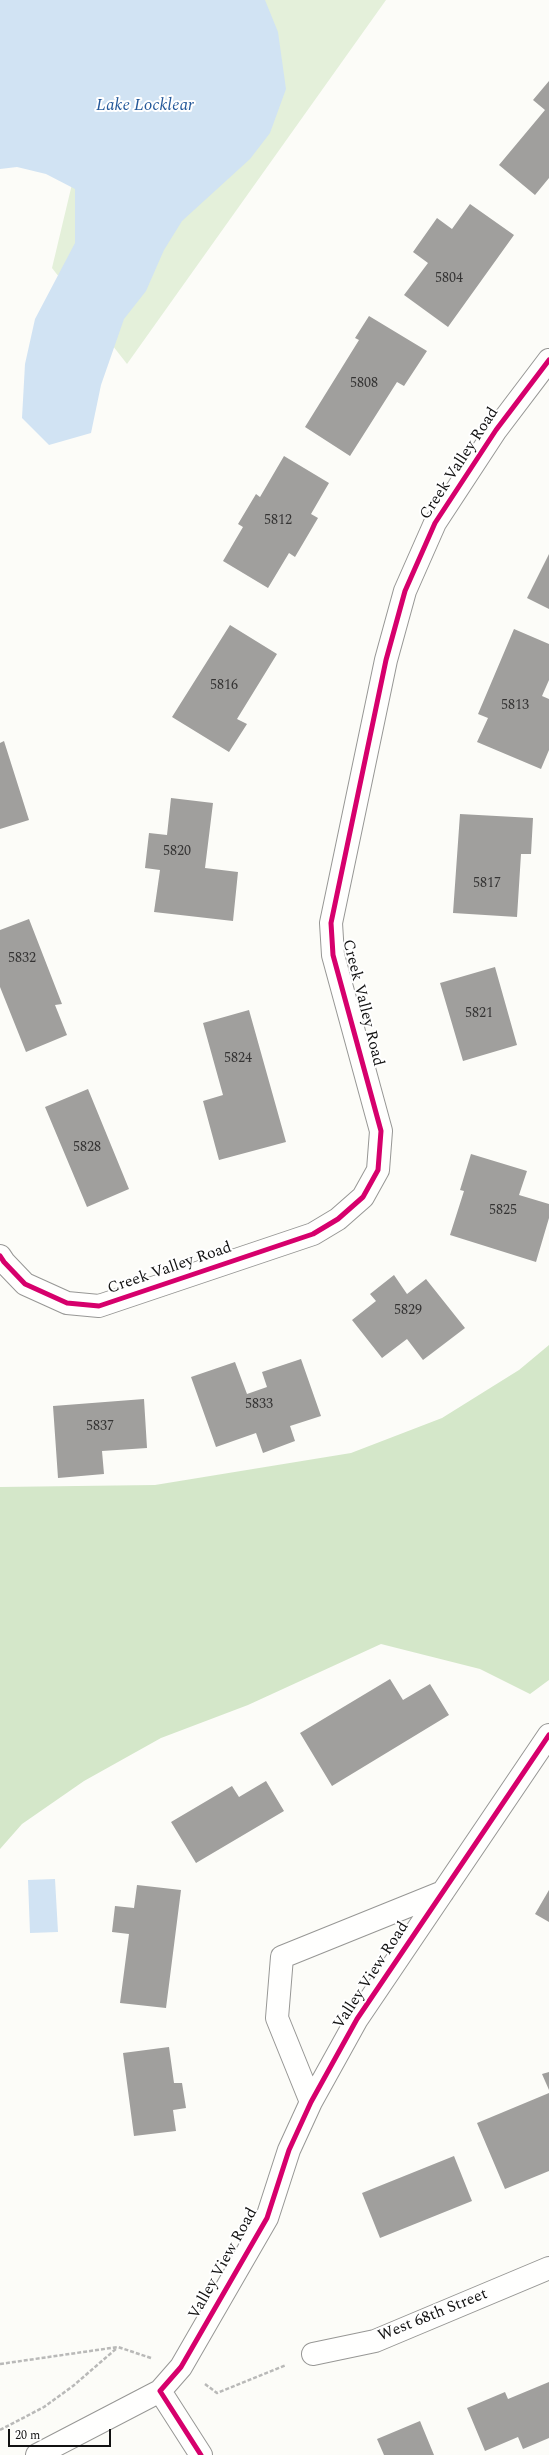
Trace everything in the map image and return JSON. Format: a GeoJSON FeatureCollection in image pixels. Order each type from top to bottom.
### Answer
{"type":"FeatureCollection","features":[{"type":"Feature","properties":{"kind":"street","name":"Creek Valley Road"},"geometry":{"type":"LineString","coordinates":[[0,1256],[26,1284],[67,1303],[99,1306],[313,1234],[338,1219],[363,1197],[378,1170],[381,1131],[333,955],[331,923],[386,660],[405,591],[435,523],[496,430],[549,360]]}},
{"type":"Feature","properties":{"kind":"street","name":"Valley View Road"},"geometry":{"type":"LineString","coordinates":[[37,2455],[160,2391],[181,2367],[267,2218],[289,2150],[311,2102],[357,2020],[549,1735]]}},
{"type":"Feature","properties":{"kind":"street","name":"Valley View Road"},"geometry":{"type":"LineString","coordinates":[[311,2102],[277,2018],[282,1957],[443,1892]]}},
{"type":"Feature","properties":{"kind":"street","name":"West 68th Street"},"geometry":{"type":"LineString","coordinates":[[313,2354],[375,2341],[549,2268]]}},
{"type":"Feature","properties":{"kind":"street"},"geometry":{"type":"LineString","coordinates":[[160,2391],[201,2455]]}},
{"type":"Feature","properties":{"kind":"path"},"geometry":{"type":"LineString","coordinates":[[0,2430],[44,2407],[73,2386],[118,2347]]}},
{"type":"Feature","properties":{"kind":"green space","name":"Lake Locklear"},"geometry":{"type":"Polygon","coordinates":[[[0,0],[386,0],[127,364],[52,268],[108,33],[0,0]]]}},
{"type":"Feature","properties":{"kind":"green space"},"geometry":{"type":"Polygon","coordinates":[[[549,1345],[549,1680],[530,1694],[480,1669],[381,1644],[248,1705],[161,1738],[84,1781],[22,1824],[0,1849],[0,1487],[155,1485],[351,1453],[442,1418],[519,1370],[549,1345]]]}},
{"type":"Feature","properties":{"kind":"water","name":"Lake Locklear"},"geometry":{"type":"Polygon","coordinates":[[[0,0],[265,0],[278,32],[286,89],[270,133],[250,159],[182,221],[164,250],[146,291],[124,319],[101,385],[91,433],[49,445],[22,418],[25,364],[35,319],[75,243],[75,189],[46,174],[17,167],[0,169],[0,0]]]}},
{"type":"Feature","properties":{"kind":"water"},"geometry":{"type":"Polygon","coordinates":[[[55,1879],[58,1932],[30,1933],[28,1880],[55,1879]]]}},
{"type":"Feature","properties":{"kind":"building"},"geometry":{"type":"Polygon","coordinates":[[[549,81],[549,178],[535,195],[499,165],[545,110],[533,100],[549,81]]]}},
{"type":"Feature","properties":{"kind":"building"},"geometry":{"type":"Polygon","coordinates":[[[470,204],[514,235],[448,327],[404,295],[428,263],[413,252],[437,218],[452,229],[470,204]]]}},
{"type":"Feature","properties":{"kind":"building"},"geometry":{"type":"Polygon","coordinates":[[[369,316],[427,351],[404,386],[397,382],[350,456],[305,427],[359,340],[355,338],[369,316]]]}},
{"type":"Feature","properties":{"kind":"building"},"geometry":{"type":"Polygon","coordinates":[[[284,456],[329,483],[311,514],[318,518],[295,557],[289,553],[268,588],[223,561],[243,527],[238,524],[256,494],[260,497],[284,456]]]}},
{"type":"Feature","properties":{"kind":"building"},"geometry":{"type":"Polygon","coordinates":[[[549,554],[549,609],[527,598],[549,554]]]}},
{"type":"Feature","properties":{"kind":"building"},"geometry":{"type":"Polygon","coordinates":[[[230,625],[277,654],[237,719],[247,724],[229,752],[172,717],[230,625]]]}},
{"type":"Feature","properties":{"kind":"building"},"geometry":{"type":"Polygon","coordinates":[[[514,629],[549,644],[549,680],[542,696],[549,699],[549,750],[541,769],[477,742],[488,718],[478,714],[514,629]]]}},
{"type":"Feature","properties":{"kind":"building"},"geometry":{"type":"Polygon","coordinates":[[[4,741],[29,820],[0,829],[0,743],[4,741]]]}},
{"type":"Feature","properties":{"kind":"building"},"geometry":{"type":"Polygon","coordinates":[[[171,798],[213,803],[205,868],[238,872],[233,921],[154,912],[160,870],[145,868],[149,833],[167,835],[171,798]]]}},
{"type":"Feature","properties":{"kind":"building"},"geometry":{"type":"Polygon","coordinates":[[[460,814],[533,818],[531,854],[521,854],[517,917],[453,913],[460,814]]]}},
{"type":"Feature","properties":{"kind":"building"},"geometry":{"type":"Polygon","coordinates":[[[29,919],[62,1004],[55,1005],[67,1035],[26,1052],[0,987],[0,930],[29,919]]]}},
{"type":"Feature","properties":{"kind":"building"},"geometry":{"type":"Polygon","coordinates":[[[495,967],[517,1045],[463,1061],[440,983],[495,967]]]}},
{"type":"Feature","properties":{"kind":"building"},"geometry":{"type":"Polygon","coordinates":[[[249,1010],[286,1142],[219,1160],[203,1101],[223,1095],[203,1023],[249,1010]]]}},
{"type":"Feature","properties":{"kind":"building"},"geometry":{"type":"Polygon","coordinates":[[[88,1089],[129,1189],[87,1207],[45,1107],[88,1089]]]}},
{"type":"Feature","properties":{"kind":"building"},"geometry":{"type":"Polygon","coordinates":[[[471,1154],[527,1171],[519,1195],[549,1204],[549,1218],[536,1262],[450,1235],[464,1191],[460,1190],[471,1154]]]}},
{"type":"Feature","properties":{"kind":"building"},"geometry":{"type":"Polygon","coordinates":[[[394,1275],[407,1294],[426,1279],[465,1328],[423,1360],[407,1339],[382,1358],[352,1320],[376,1301],[370,1294],[394,1275]]]}},
{"type":"Feature","properties":{"kind":"building"},"geometry":{"type":"Polygon","coordinates":[[[301,1359],[321,1416],[290,1426],[295,1441],[263,1453],[256,1433],[216,1447],[191,1377],[235,1362],[247,1394],[267,1387],[262,1372],[301,1359]]]}},
{"type":"Feature","properties":{"kind":"building"},"geometry":{"type":"Polygon","coordinates":[[[144,1399],[147,1448],[102,1451],[104,1474],[58,1478],[53,1406],[144,1399]]]}},
{"type":"Feature","properties":{"kind":"building"},"geometry":{"type":"Polygon","coordinates":[[[390,1679],[403,1700],[430,1684],[449,1715],[332,1786],[300,1733],[390,1679]]]}},
{"type":"Feature","properties":{"kind":"building"},"geometry":{"type":"Polygon","coordinates":[[[266,1781],[284,1811],[196,1863],[171,1822],[232,1786],[239,1797],[266,1781]]]}},
{"type":"Feature","properties":{"kind":"building"},"geometry":{"type":"Polygon","coordinates":[[[137,1885],[181,1890],[166,2008],[120,2003],[129,1934],[112,1932],[115,1906],[134,1908],[137,1885]]]}},
{"type":"Feature","properties":{"kind":"building"},"geometry":{"type":"Polygon","coordinates":[[[549,1890],[549,1922],[535,1914],[549,1890]]]}},
{"type":"Feature","properties":{"kind":"building"},"geometry":{"type":"Polygon","coordinates":[[[169,2047],[174,2083],[182,2083],[186,2108],[173,2110],[176,2131],[134,2136],[123,2053],[169,2047]]]}},
{"type":"Feature","properties":{"kind":"building"},"geometry":{"type":"Polygon","coordinates":[[[549,2072],[549,2090],[542,2074],[549,2072]]]}},
{"type":"Feature","properties":{"kind":"building"},"geometry":{"type":"Polygon","coordinates":[[[549,2093],[549,2171],[505,2189],[477,2123],[549,2093]]]}},
{"type":"Feature","properties":{"kind":"building"},"geometry":{"type":"Polygon","coordinates":[[[454,2156],[472,2201],[380,2238],[362,2193],[454,2156]]]}},
{"type":"Feature","properties":{"kind":"building"},"geometry":{"type":"Polygon","coordinates":[[[549,2382],[549,2438],[523,2449],[518,2437],[485,2451],[467,2408],[505,2392],[508,2399],[549,2382]]]}},
{"type":"Feature","properties":{"kind":"building"},"geometry":{"type":"Polygon","coordinates":[[[420,2421],[434,2455],[384,2455],[377,2439],[420,2421]]]}},
{"type":"Feature","properties":{"kind":"cycle path"},"geometry":{"type":"LineString","coordinates":[[0,1256],[25,1284],[67,1303],[99,1306],[313,1234],[338,1219],[363,1197],[378,1170],[381,1131],[333,955],[331,923],[386,660],[405,591],[435,523],[496,430],[549,360]]}},
{"type":"Feature","properties":{"kind":"cycle path"},"geometry":{"type":"LineString","coordinates":[[201,2455],[160,2391],[181,2367],[267,2218],[289,2150],[311,2102],[357,2019],[549,1735]]}}]}
